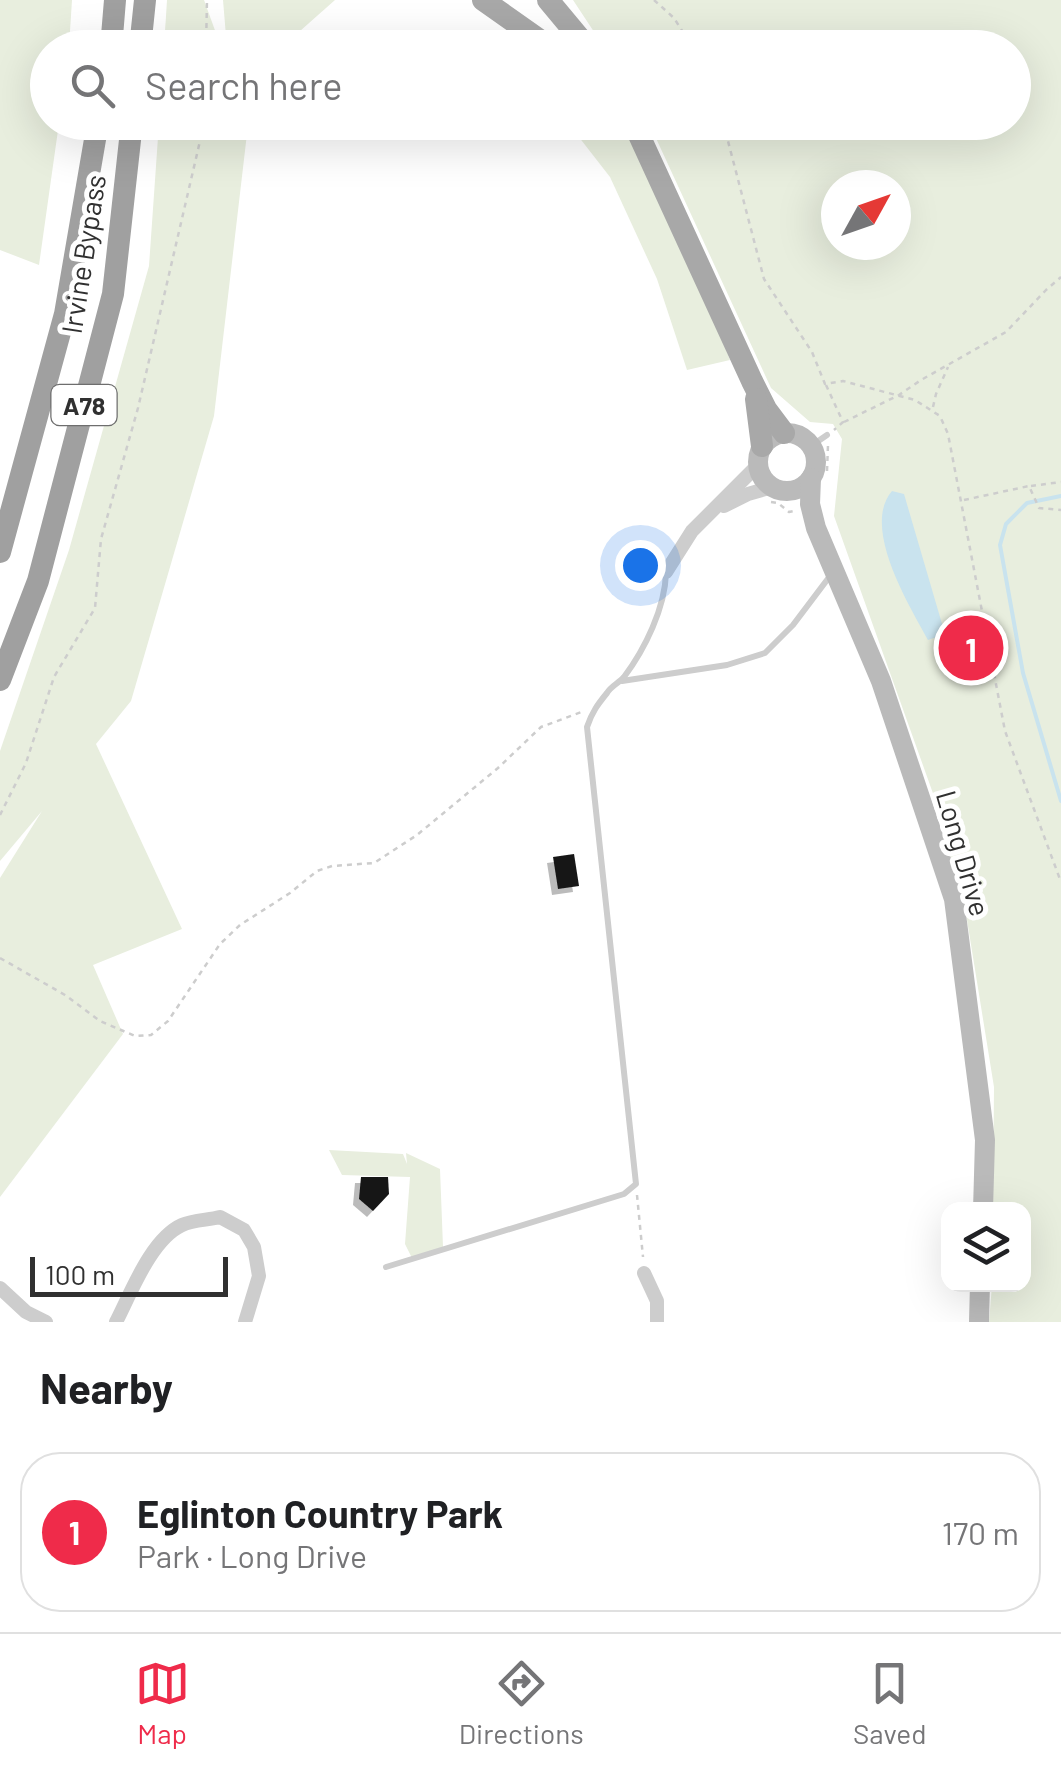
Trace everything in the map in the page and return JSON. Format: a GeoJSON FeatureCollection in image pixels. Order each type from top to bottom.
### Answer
{"type":"FeatureCollection","features":[{"type":"Feature","properties":{"kind":"highway"},"geometry":{"type":"LineString","coordinates":[[112,30],[115,0]]}},
{"type":"Feature","properties":{"kind":"highway"},"geometry":{"type":"LineString","coordinates":[[142,30],[145,0]]}},
{"type":"Feature","properties":{"kind":"highway","name":"Irvine Bypass"},"geometry":{"type":"LineString","coordinates":[[0,552],[65,314],[95,140]]}},
{"type":"Feature","properties":{"kind":"highway","name":"Irvine Bypass"},"geometry":{"type":"LineString","coordinates":[[0,680],[38,581],[113,294],[130,140]]}},
{"type":"Feature","properties":{"kind":"main road"},"geometry":{"type":"LineString","coordinates":[[483,0],[526,30]]}},
{"type":"Feature","properties":{"kind":"main road"},"geometry":{"type":"LineString","coordinates":[[548,0],[573,30]]}},
{"type":"Feature","properties":{"kind":"main road"},"geometry":{"type":"LineString","coordinates":[[639,140],[752,381],[784,433]]}},
{"type":"Feature","properties":{"kind":"main road"},"geometry":{"type":"LineString","coordinates":[[752,381],[760,456],[765,481],[778,488],[800,488],[811,478],[819,440],[784,433],[772,437],[760,456]]}},
{"type":"Feature","properties":{"kind":"main road","name":"Long Drive"},"geometry":{"type":"LineString","coordinates":[[811,478],[810,504],[816,528],[881,681],[954,899],[985,1140],[983,1202]]}},
{"type":"Feature","properties":{"kind":"main road","name":"Long Drive"},"geometry":{"type":"LineString","coordinates":[[778,488],[816,528]]}},
{"type":"Feature","properties":{"kind":"main road"},"geometry":{"type":"LineString","coordinates":[[979,1322],[980,1292]]}},
{"type":"Feature","properties":{"kind":"street"},"geometry":{"type":"LineString","coordinates":[[666,572],[692,531],[760,456]]}},
{"type":"Feature","properties":{"kind":"street"},"geometry":{"type":"LineString","coordinates":[[714,510],[748,494],[778,488]]}},
{"type":"Feature","properties":{"kind":"street"},"geometry":{"type":"LineString","coordinates":[[116,1322],[144,1268],[167,1236],[182,1225],[220,1217],[244,1230],[254,1247],[259,1276],[245,1322]]}},
{"type":"Feature","properties":{"kind":"street"},"geometry":{"type":"LineString","coordinates":[[644,1274],[657,1301],[656,1322]]}},
{"type":"Feature","properties":{"kind":"street"},"geometry":{"type":"LineString","coordinates":[[0,1288],[26,1312],[46,1322]]}},
{"type":"Feature","properties":{"kind":"lane"},"geometry":{"type":"LineString","coordinates":[[621,681],[727,664],[766,653],[815,599],[834,570]]}},
{"type":"Feature","properties":{"kind":"lane"},"geometry":{"type":"LineString","coordinates":[[386,1266],[624,1194],[636,1184],[587,727],[594,706],[621,681],[649,634],[666,588],[666,572]]}},
{"type":"Feature","properties":{"kind":"path"},"geometry":{"type":"LineString","coordinates":[[206,0],[206,30]]}},
{"type":"Feature","properties":{"kind":"path"},"geometry":{"type":"LineString","coordinates":[[654,0],[682,30]]}},
{"type":"Feature","properties":{"kind":"path"},"geometry":{"type":"LineString","coordinates":[[0,815],[26,763],[54,678],[95,608],[101,539],[138,408],[199,140]]}},
{"type":"Feature","properties":{"kind":"path"},"geometry":{"type":"LineString","coordinates":[[728,140],[764,279],[812,352],[825,384],[843,381],[915,400],[940,416],[948,434],[962,500],[1005,731],[1061,882]]}},
{"type":"Feature","properties":{"kind":"path"},"geometry":{"type":"LineString","coordinates":[[842,422],[899,396],[1006,332],[1061,278]]}},
{"type":"Feature","properties":{"kind":"path"},"geometry":{"type":"LineString","coordinates":[[932,409],[948,366]]}},
{"type":"Feature","properties":{"kind":"path"},"geometry":{"type":"LineString","coordinates":[[962,500],[1061,482]]}},
{"type":"Feature","properties":{"kind":"path"},"geometry":{"type":"LineString","coordinates":[[1030,486],[1039,508],[1061,510]]}},
{"type":"Feature","properties":{"kind":"path"},"geometry":{"type":"LineString","coordinates":[[0,958],[66,995],[100,1020],[135,1036],[151,1034],[168,1021],[220,944],[240,925],[290,893],[317,870],[374,864],[498,768],[540,727],[594,706]]}},
{"type":"Feature","properties":{"kind":"path"},"geometry":{"type":"LineString","coordinates":[[636,1184],[644,1274]]}},
{"type":"Feature","properties":{"kind":"green space"},"geometry":{"type":"Polygon","coordinates":[[[0,0],[72,0],[70,30],[30,30],[30,140],[57,140],[39,265],[0,250],[0,0]]]}},
{"type":"Feature","properties":{"kind":"green space"},"geometry":{"type":"Polygon","coordinates":[[[167,0],[204,0],[215,30],[165,30],[167,0]]]}},
{"type":"Feature","properties":{"kind":"green space"},"geometry":{"type":"Polygon","coordinates":[[[223,0],[335,0],[301,30],[226,30],[223,0]]]}},
{"type":"Feature","properties":{"kind":"green space"},"geometry":{"type":"Polygon","coordinates":[[[573,0],[1061,0],[1061,1322],[989,1322],[991,1292],[1031,1292],[1031,1202],[993,1202],[994,1087],[967,920],[935,799],[834,516],[842,439],[833,424],[810,422],[771,388],[657,140],[1031,140],[1031,30],[593,30],[573,0]]]}},
{"type":"Feature","properties":{"kind":"green space"},"geometry":{"type":"Polygon","coordinates":[[[158,140],[246,140],[214,416],[131,701],[96,744],[182,929],[93,965],[123,1034],[0,1197],[0,878],[42,811],[0,861],[0,751],[69,550],[149,266],[158,140]]]}},
{"type":"Feature","properties":{"kind":"green space"},"geometry":{"type":"Polygon","coordinates":[[[581,140],[634,140],[657,171],[730,360],[687,370],[657,279],[610,177],[581,140]]]}},
{"type":"Feature","properties":{"kind":"green space"},"geometry":{"type":"Polygon","coordinates":[[[329,1150],[403,1154],[407,1164],[406,1153],[440,1169],[443,1247],[412,1258],[405,1244],[410,1177],[342,1175],[329,1150]]]}},
{"type":"Feature","properties":{"kind":"water"},"geometry":{"type":"Polygon","coordinates":[[[892,491],[904,494],[945,634],[928,640],[900,587],[885,545],[884,506],[892,491]]]}},
{"type":"Feature","properties":{"kind":"building"},"geometry":{"type":"Polygon","coordinates":[[[574,854],[579,886],[558,889],[553,857],[574,854]]]}},
{"type":"Feature","properties":{"kind":"building"},"geometry":{"type":"Polygon","coordinates":[[[361,1177],[388,1177],[389,1194],[373,1211],[359,1199],[361,1177]]]}},
{"type":"Feature","properties":{"kind":"waterway"},"geometry":{"type":"LineString","coordinates":[[1061,496],[1027,503],[1006,524],[1000,545],[1023,673],[1061,801]]}},
{"type":"Feature","properties":{"kind":"place","name":"Eglinton Country Park"},"geometry":{"type":"Point","coordinates":[971,648]}}]}
